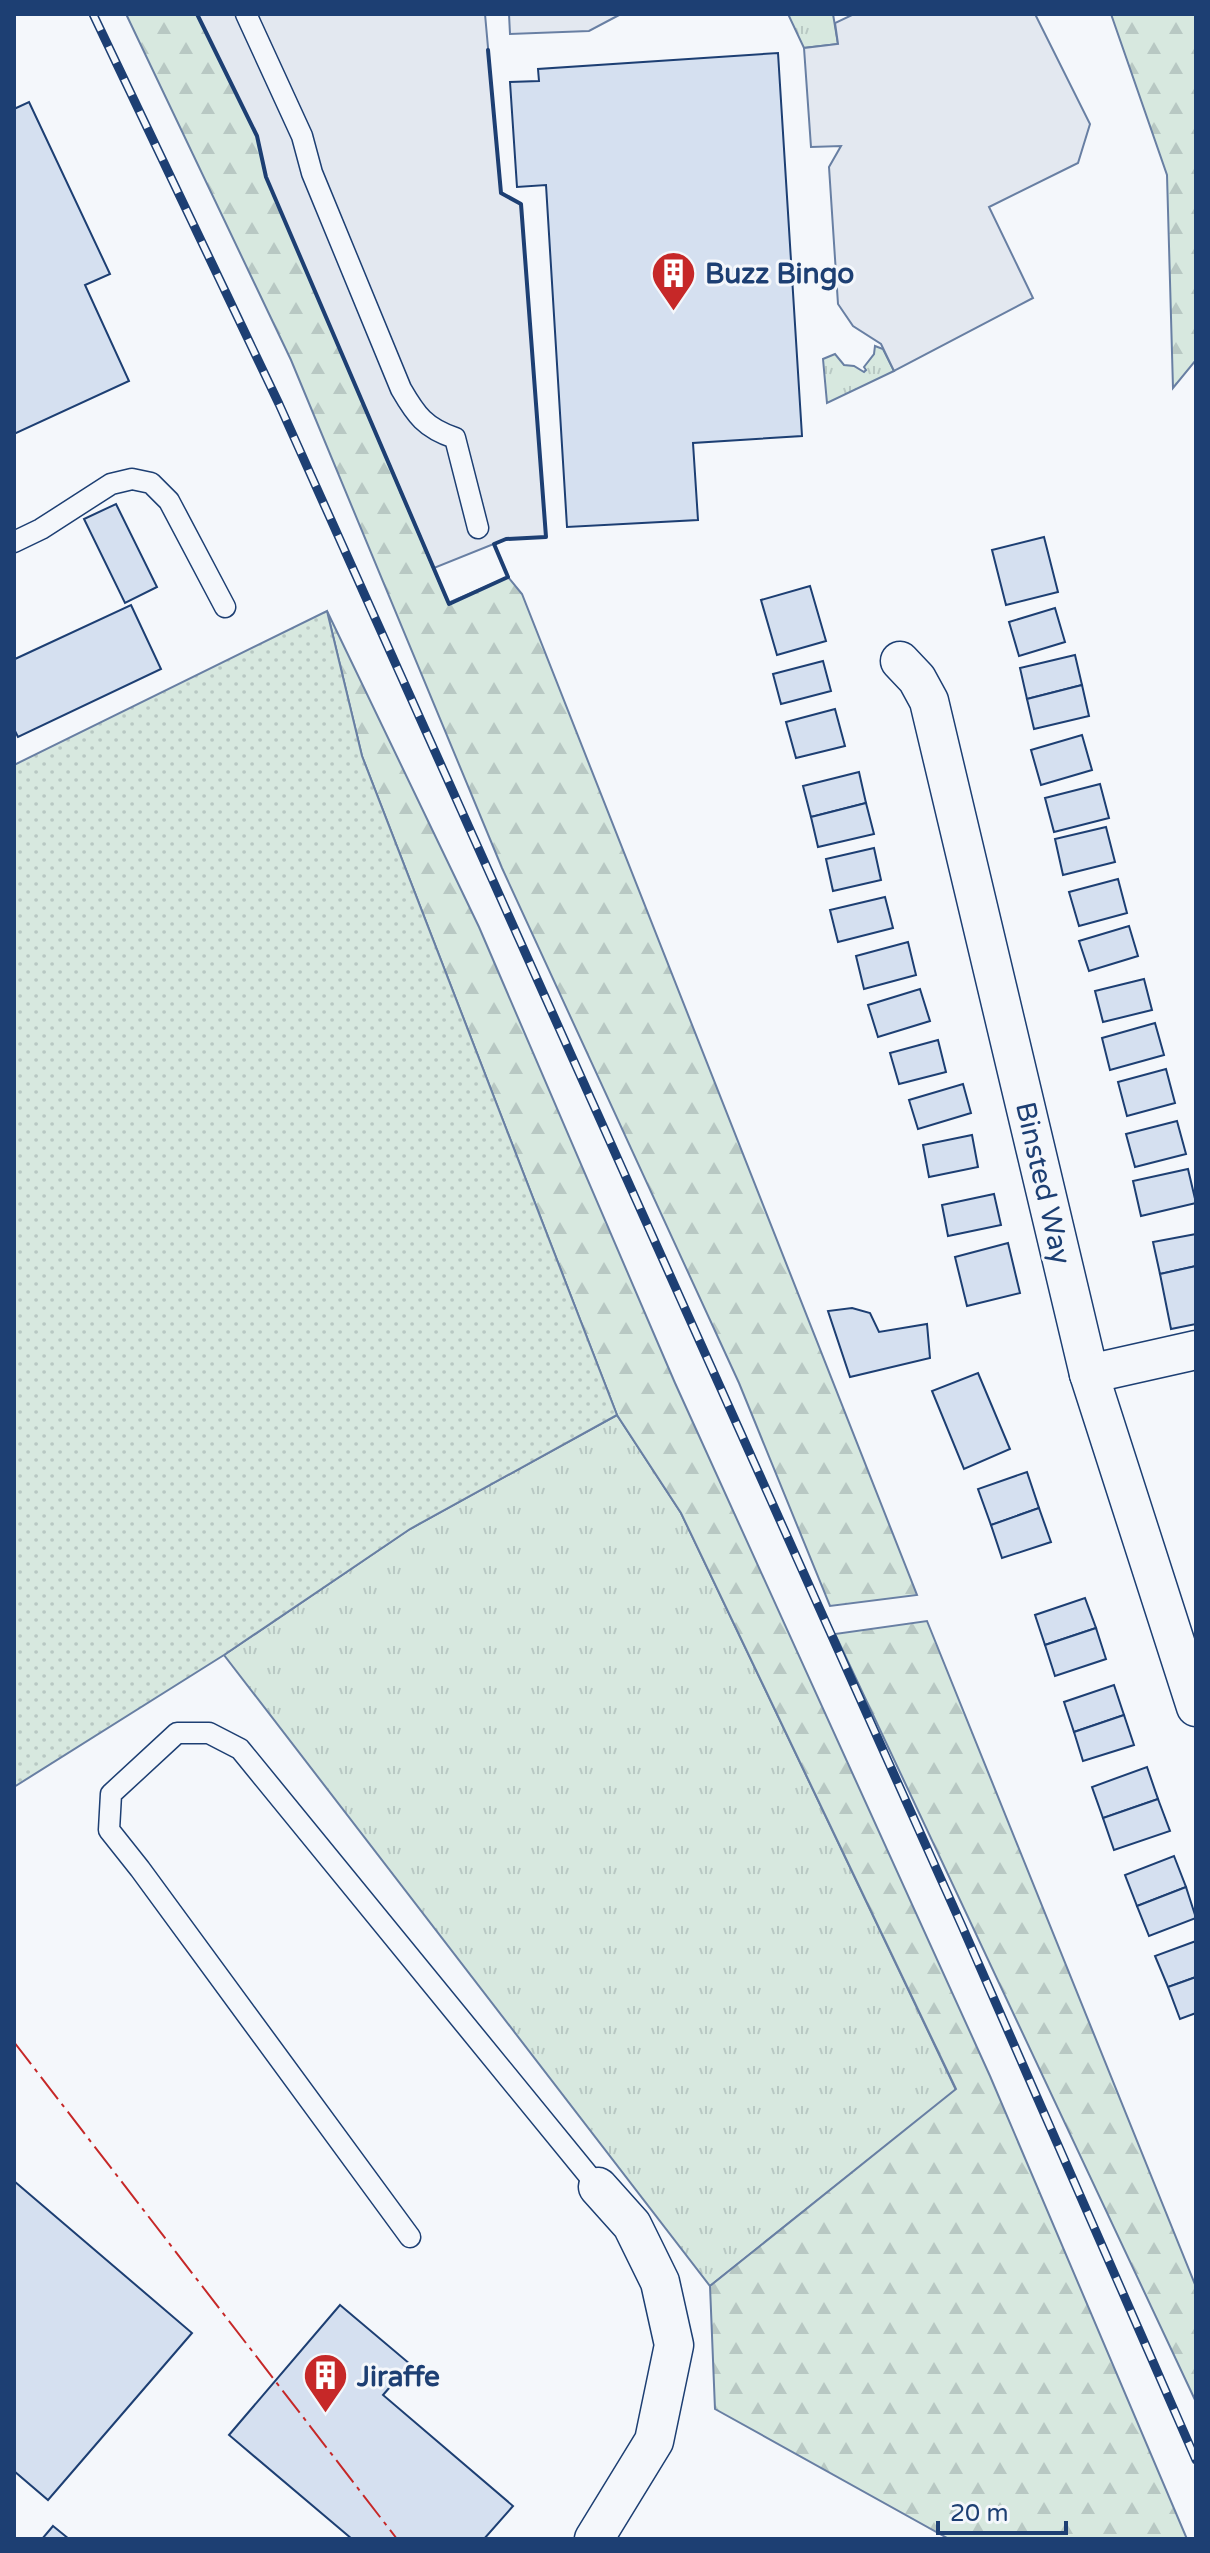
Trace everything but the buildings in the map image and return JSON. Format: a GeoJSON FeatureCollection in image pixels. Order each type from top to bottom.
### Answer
{"type":"FeatureCollection","features":[{"type":"Feature","properties":{"kind":"street","name":"Binsted Way"},"geometry":{"type":"LineString","coordinates":[[900,661],[917,679],[929,701],[1089,1374],[1196,1707]]}},
{"type":"Feature","properties":{"kind":"street"},"geometry":{"type":"LineString","coordinates":[[1089,1374],[1196,1350]]}},
{"type":"Feature","properties":{"kind":"street"},"geometry":{"type":"LineString","coordinates":[[595,2539],[654,2441],[674,2345],[660,2282],[632,2225],[598,2187]]}},
{"type":"Feature","properties":{"kind":"lane"},"geometry":{"type":"LineString","coordinates":[[246,14],[302,136],[312,173],[401,389],[419,418],[435,432],[455,438],[478,528]]}},
{"type":"Feature","properties":{"kind":"lane"},"geometry":{"type":"LineString","coordinates":[[14,542],[41,529],[111,484],[132,479],[151,483],[169,501],[225,607]]}},
{"type":"Feature","properties":{"kind":"lane"},"geometry":{"type":"LineString","coordinates":[[410,2237],[109,1830],[111,1794],[177,1733],[209,1733],[240,1749],[598,2187]]}},
{"type":"Feature","properties":{"kind":"green space"},"geometry":{"type":"Polygon","coordinates":[[[126,14],[197,14],[257,136],[266,177],[448,603],[508,577],[522,594],[917,1595],[830,1606],[739,1383],[502,868],[291,360],[126,14]]]}},
{"type":"Feature","properties":{"kind":"green space"},"geometry":{"type":"Polygon","coordinates":[[[788,14],[833,14],[838,44],[804,48],[788,14]]]}},
{"type":"Feature","properties":{"kind":"green space"},"geometry":{"type":"Polygon","coordinates":[[[1111,14],[1196,14],[1196,360],[1173,388],[1167,175],[1111,14]]]}},
{"type":"Feature","properties":{"kind":"green space"},"geometry":{"type":"Polygon","coordinates":[[[875,346],[883,349],[894,371],[827,403],[823,359],[835,354],[844,365],[864,372],[875,346]]]}},
{"type":"Feature","properties":{"kind":"green space"},"geometry":{"type":"Polygon","coordinates":[[[327,611],[479,927],[675,1383],[990,2076],[1187,2539],[949,2539],[715,2409],[710,2286],[956,2089],[681,1513],[617,1415],[362,756],[327,611]]]}},
{"type":"Feature","properties":{"kind":"green space"},"geometry":{"type":"Polygon","coordinates":[[[327,611],[362,756],[617,1415],[410,1529],[224,1655],[14,1787],[14,765],[327,611]]]}},
{"type":"Feature","properties":{"kind":"green space"},"geometry":{"type":"Polygon","coordinates":[[[617,1415],[681,1513],[956,2090],[710,2286],[224,1655],[410,1529],[617,1415]]]}},
{"type":"Feature","properties":{"kind":"green space"},"geometry":{"type":"Polygon","coordinates":[[[927,1621],[1196,2287],[1196,2402],[835,1634],[927,1621]]]}},
{"type":"Feature","properties":{"kind":"shaded area"},"geometry":{"type":"Polygon","coordinates":[[[197,14],[485,14],[501,193],[521,204],[546,537],[506,539],[434,568],[266,177],[257,136],[197,14]]]}},
{"type":"Feature","properties":{"kind":"shaded area"},"geometry":{"type":"Polygon","coordinates":[[[509,14],[621,14],[589,31],[510,34],[509,14]]]}},
{"type":"Feature","properties":{"kind":"shaded area"},"geometry":{"type":"Polygon","coordinates":[[[854,14],[1035,14],[1090,124],[1078,163],[989,207],[1033,298],[894,371],[881,344],[853,326],[838,304],[829,167],[841,146],[811,147],[804,48],[838,44],[835,23],[854,14]]]}},
{"type":"Feature","properties":{"kind":"railway"},"geometry":{"type":"LineString","coordinates":[[93,14],[279,404],[962,1926],[1196,2460]]}},
{"type":"Feature","properties":{"kind":"wall"},"geometry":{"type":"LineString","coordinates":[[197,14],[257,136],[266,177],[449,604],[508,577],[494,544],[506,539],[546,537],[521,204],[501,193],[488,50]]}},
{"type":"Feature","properties":{"kind":"power"},"geometry":{"type":"LineString","coordinates":[[14,2042],[397,2539]]}},
{"type":"Feature","properties":{"kind":"place","name":"Buzz Bingo"},"geometry":{"type":"Point","coordinates":[674,312]}},
{"type":"Feature","properties":{"kind":"place","name":"Jiraffe"},"geometry":{"type":"Point","coordinates":[326,2415]}}]}
